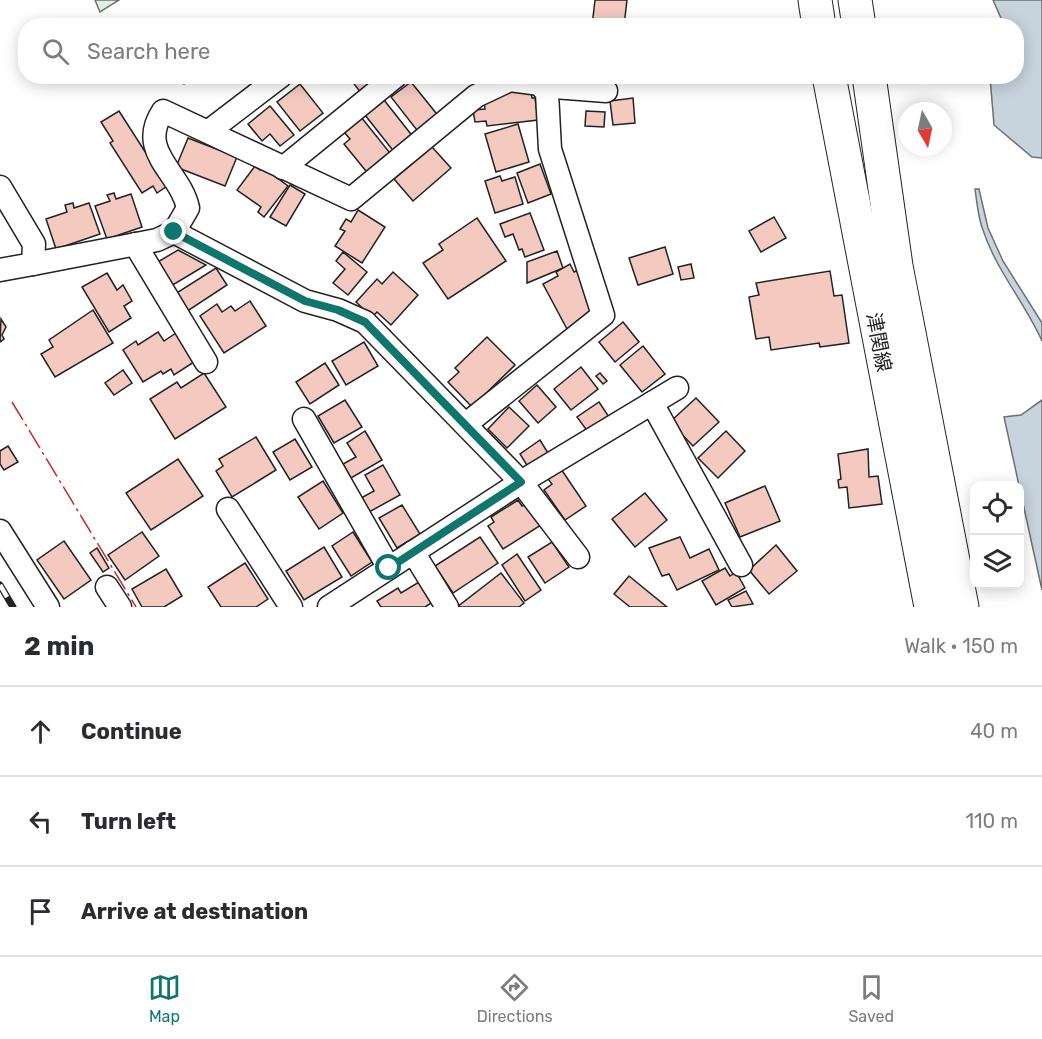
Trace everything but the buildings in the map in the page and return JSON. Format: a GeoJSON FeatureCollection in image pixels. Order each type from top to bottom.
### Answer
{"type":"FeatureCollection","features":[{"type":"Feature","properties":{"kind":"main road"},"geometry":{"type":"LineString","coordinates":[[815,0],[818,18]]}},
{"type":"Feature","properties":{"kind":"main road"},"geometry":{"type":"LineString","coordinates":[[855,0],[858,18]]}},
{"type":"Feature","properties":{"kind":"main road","name":"津関線"},"geometry":{"type":"LineString","coordinates":[[831,84],[931,607]]}},
{"type":"Feature","properties":{"kind":"main road","name":"津関線"},"geometry":{"type":"LineString","coordinates":[[870,84],[896,266],[962,607]]}},
{"type":"Feature","properties":{"kind":"street"},"geometry":{"type":"LineString","coordinates":[[209,131],[271,84]]}},
{"type":"Feature","properties":{"kind":"street"},"geometry":{"type":"LineString","coordinates":[[283,168],[386,84]]}},
{"type":"Feature","properties":{"kind":"street"},"geometry":{"type":"LineString","coordinates":[[0,270],[158,240],[174,232],[188,208],[185,196],[155,151],[157,121],[163,111],[351,199],[476,96],[502,84]]}},
{"type":"Feature","properties":{"kind":"street"},"geometry":{"type":"LineString","coordinates":[[466,424],[603,315],[550,149],[547,93],[540,84]]}},
{"type":"Feature","properties":{"kind":"street"},"geometry":{"type":"LineString","coordinates":[[544,89],[554,87],[606,91]]}},
{"type":"Feature","properties":{"kind":"street"},"geometry":{"type":"LineString","coordinates":[[0,187],[34,244],[33,264]]}},
{"type":"Feature","properties":{"kind":"street"},"geometry":{"type":"LineString","coordinates":[[174,232],[305,301],[338,310],[365,322],[521,482],[578,557]]}},
{"type":"Feature","properties":{"kind":"street"},"geometry":{"type":"LineString","coordinates":[[135,244],[206,362]]}},
{"type":"Feature","properties":{"kind":"street"},"geometry":{"type":"LineString","coordinates":[[342,603],[389,568],[521,482],[677,388]]}},
{"type":"Feature","properties":{"kind":"street"},"geometry":{"type":"LineString","coordinates":[[652,403],[741,565]]}},
{"type":"Feature","properties":{"kind":"street"},"geometry":{"type":"LineString","coordinates":[[304,419],[389,568]]}},
{"type":"Feature","properties":{"kind":"street"},"geometry":{"type":"LineString","coordinates":[[228,509],[291,607]]}},
{"type":"Feature","properties":{"kind":"street"},"geometry":{"type":"LineString","coordinates":[[0,531],[48,607]]}},
{"type":"Feature","properties":{"kind":"street"},"geometry":{"type":"LineString","coordinates":[[413,552],[447,607]]}},
{"type":"Feature","properties":{"kind":"street"},"geometry":{"type":"LineString","coordinates":[[107,587],[120,607]]}},
{"type":"Feature","properties":{"kind":"green space"},"geometry":{"type":"Polygon","coordinates":[[[95,0],[119,0],[100,12],[95,0]]]}},
{"type":"Feature","properties":{"kind":"shaded area"},"geometry":{"type":"Polygon","coordinates":[[[993,0],[1042,0],[1042,158],[1032,157],[994,125],[991,84],[1024,84],[1024,18],[1001,18],[993,0]]]}},
{"type":"Feature","properties":{"kind":"shaded area"},"geometry":{"type":"Polygon","coordinates":[[[975,189],[979,189],[988,228],[1003,261],[1042,323],[1042,341],[995,259],[980,220],[975,189]]]}},
{"type":"Feature","properties":{"kind":"shaded area"},"geometry":{"type":"Polygon","coordinates":[[[1042,400],[1042,590],[1024,508],[1024,481],[1018,481],[1004,417],[1021,415],[1042,400]]]}},
{"type":"Feature","properties":{"kind":"railway"},"geometry":{"type":"LineString","coordinates":[[0,585],[13,607]]}},
{"type":"Feature","properties":{"kind":"power"},"geometry":{"type":"LineString","coordinates":[[12,402],[136,607]]}},
{"type":"Feature","properties":{"kind":"route"},"geometry":{"type":"LineString","coordinates":[[174,232],[305,301],[338,310],[365,322],[521,482],[389,568]]}}]}
